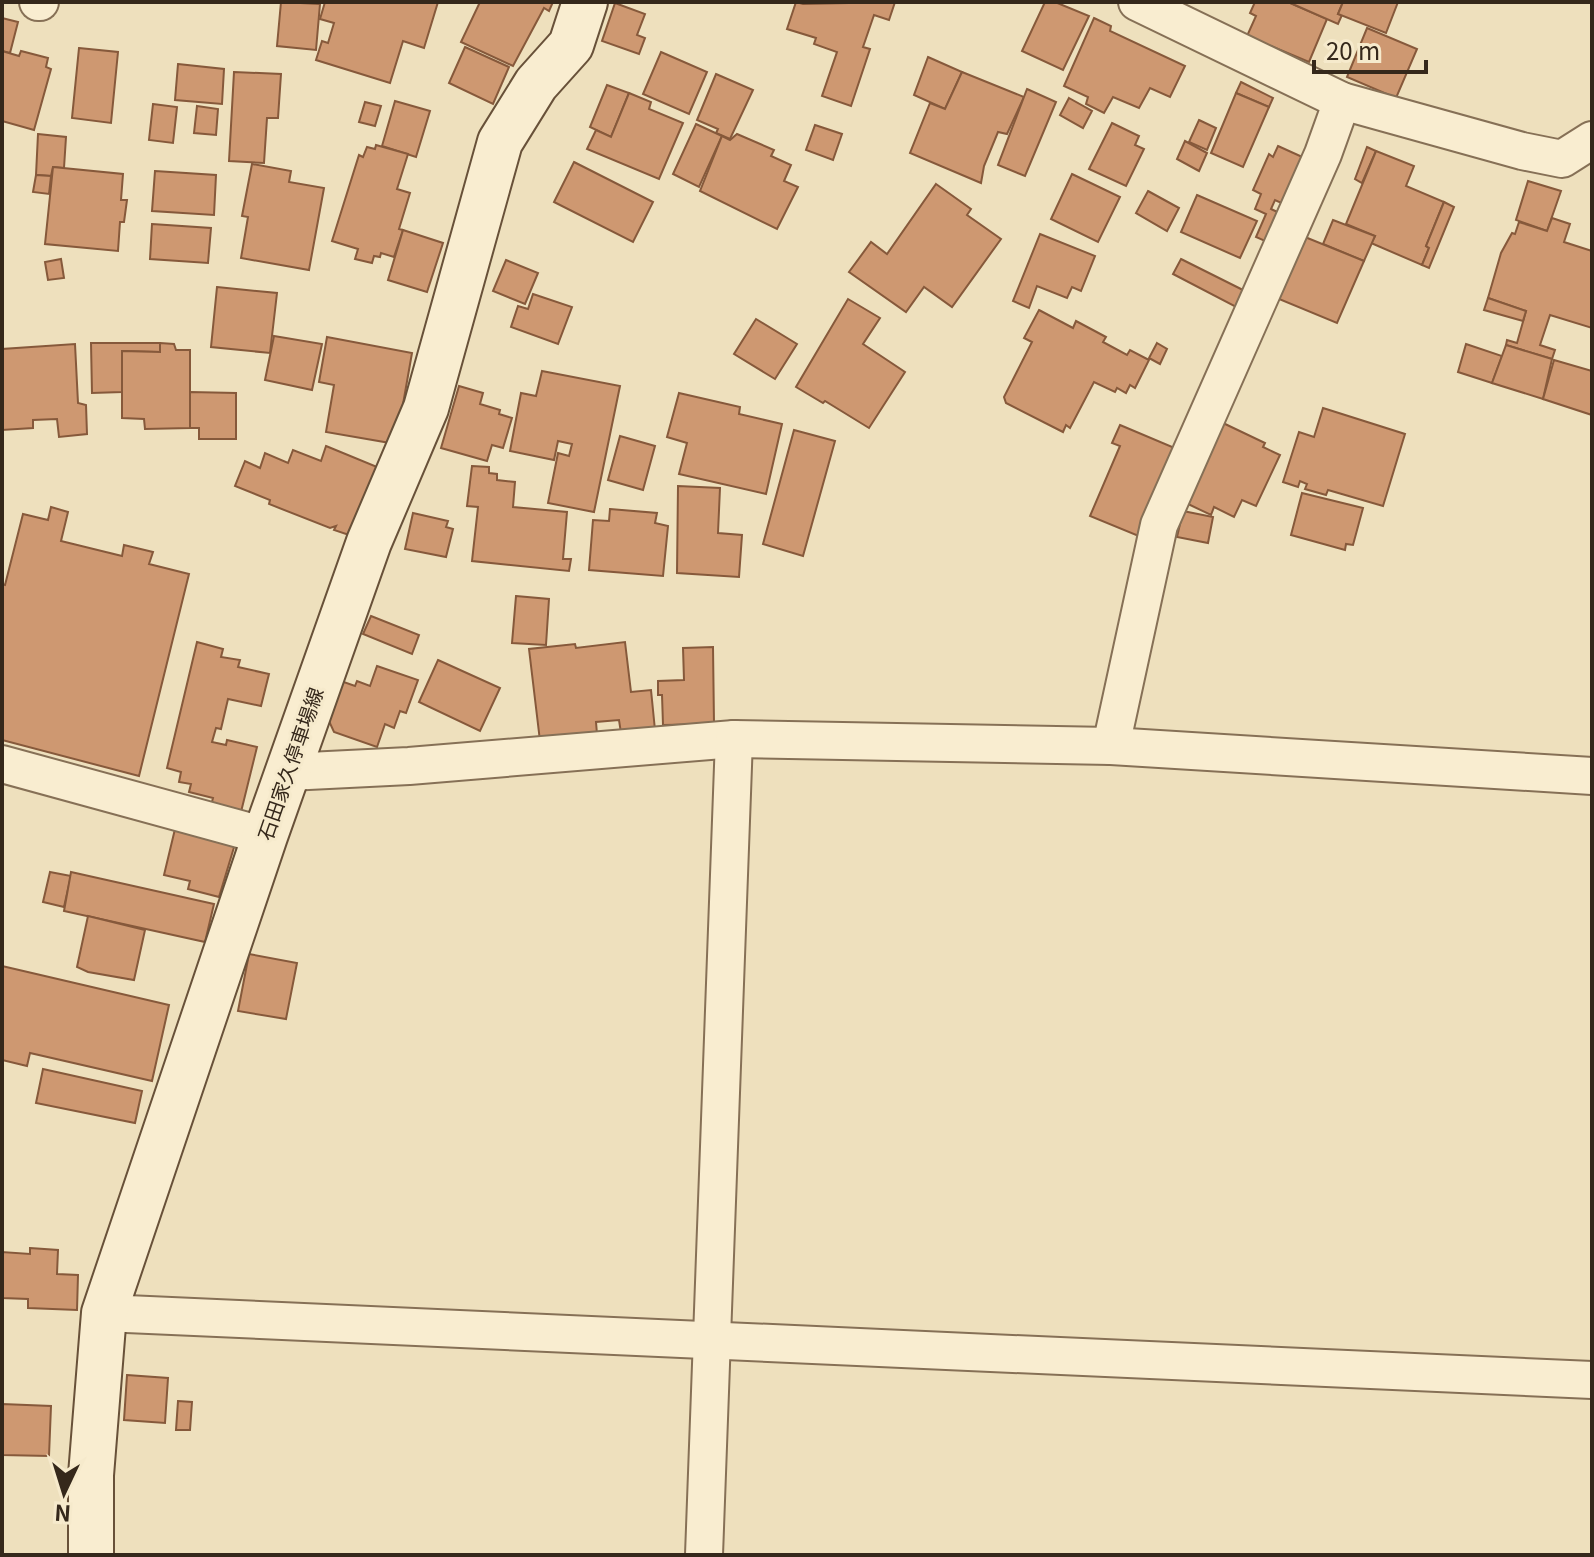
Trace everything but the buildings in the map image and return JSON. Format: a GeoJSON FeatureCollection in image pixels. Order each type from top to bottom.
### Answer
{"type":"FeatureCollection","features":[{"type":"Feature","properties":{"kind":"main road","name":"石田家久停車場線"},"geometry":{"type":"LineString","coordinates":[[91,1555],[91,1475],[104,1313],[265,836],[369,542],[426,408],[500,142],[536,84],[571,45],[585,2]]}},
{"type":"Feature","properties":{"kind":"street"},"geometry":{"type":"LineString","coordinates":[[1137,2],[1342,101],[1522,151],[1562,159],[1592,140]]}},
{"type":"Feature","properties":{"kind":"street"},"geometry":{"type":"LineString","coordinates":[[1111,746],[1159,525],[1323,154],[1342,101]]}},
{"type":"Feature","properties":{"kind":"street"},"geometry":{"type":"LineString","coordinates":[[288,772],[409,766],[734,739],[1111,746],[1592,776]]}},
{"type":"Feature","properties":{"kind":"street"},"geometry":{"type":"LineString","coordinates":[[704,1555],[734,739]]}},
{"type":"Feature","properties":{"kind":"street"},"geometry":{"type":"LineString","coordinates":[[2,764],[265,836]]}},
{"type":"Feature","properties":{"kind":"street"},"geometry":{"type":"LineString","coordinates":[[104,1313],[1592,1380]]}}]}
